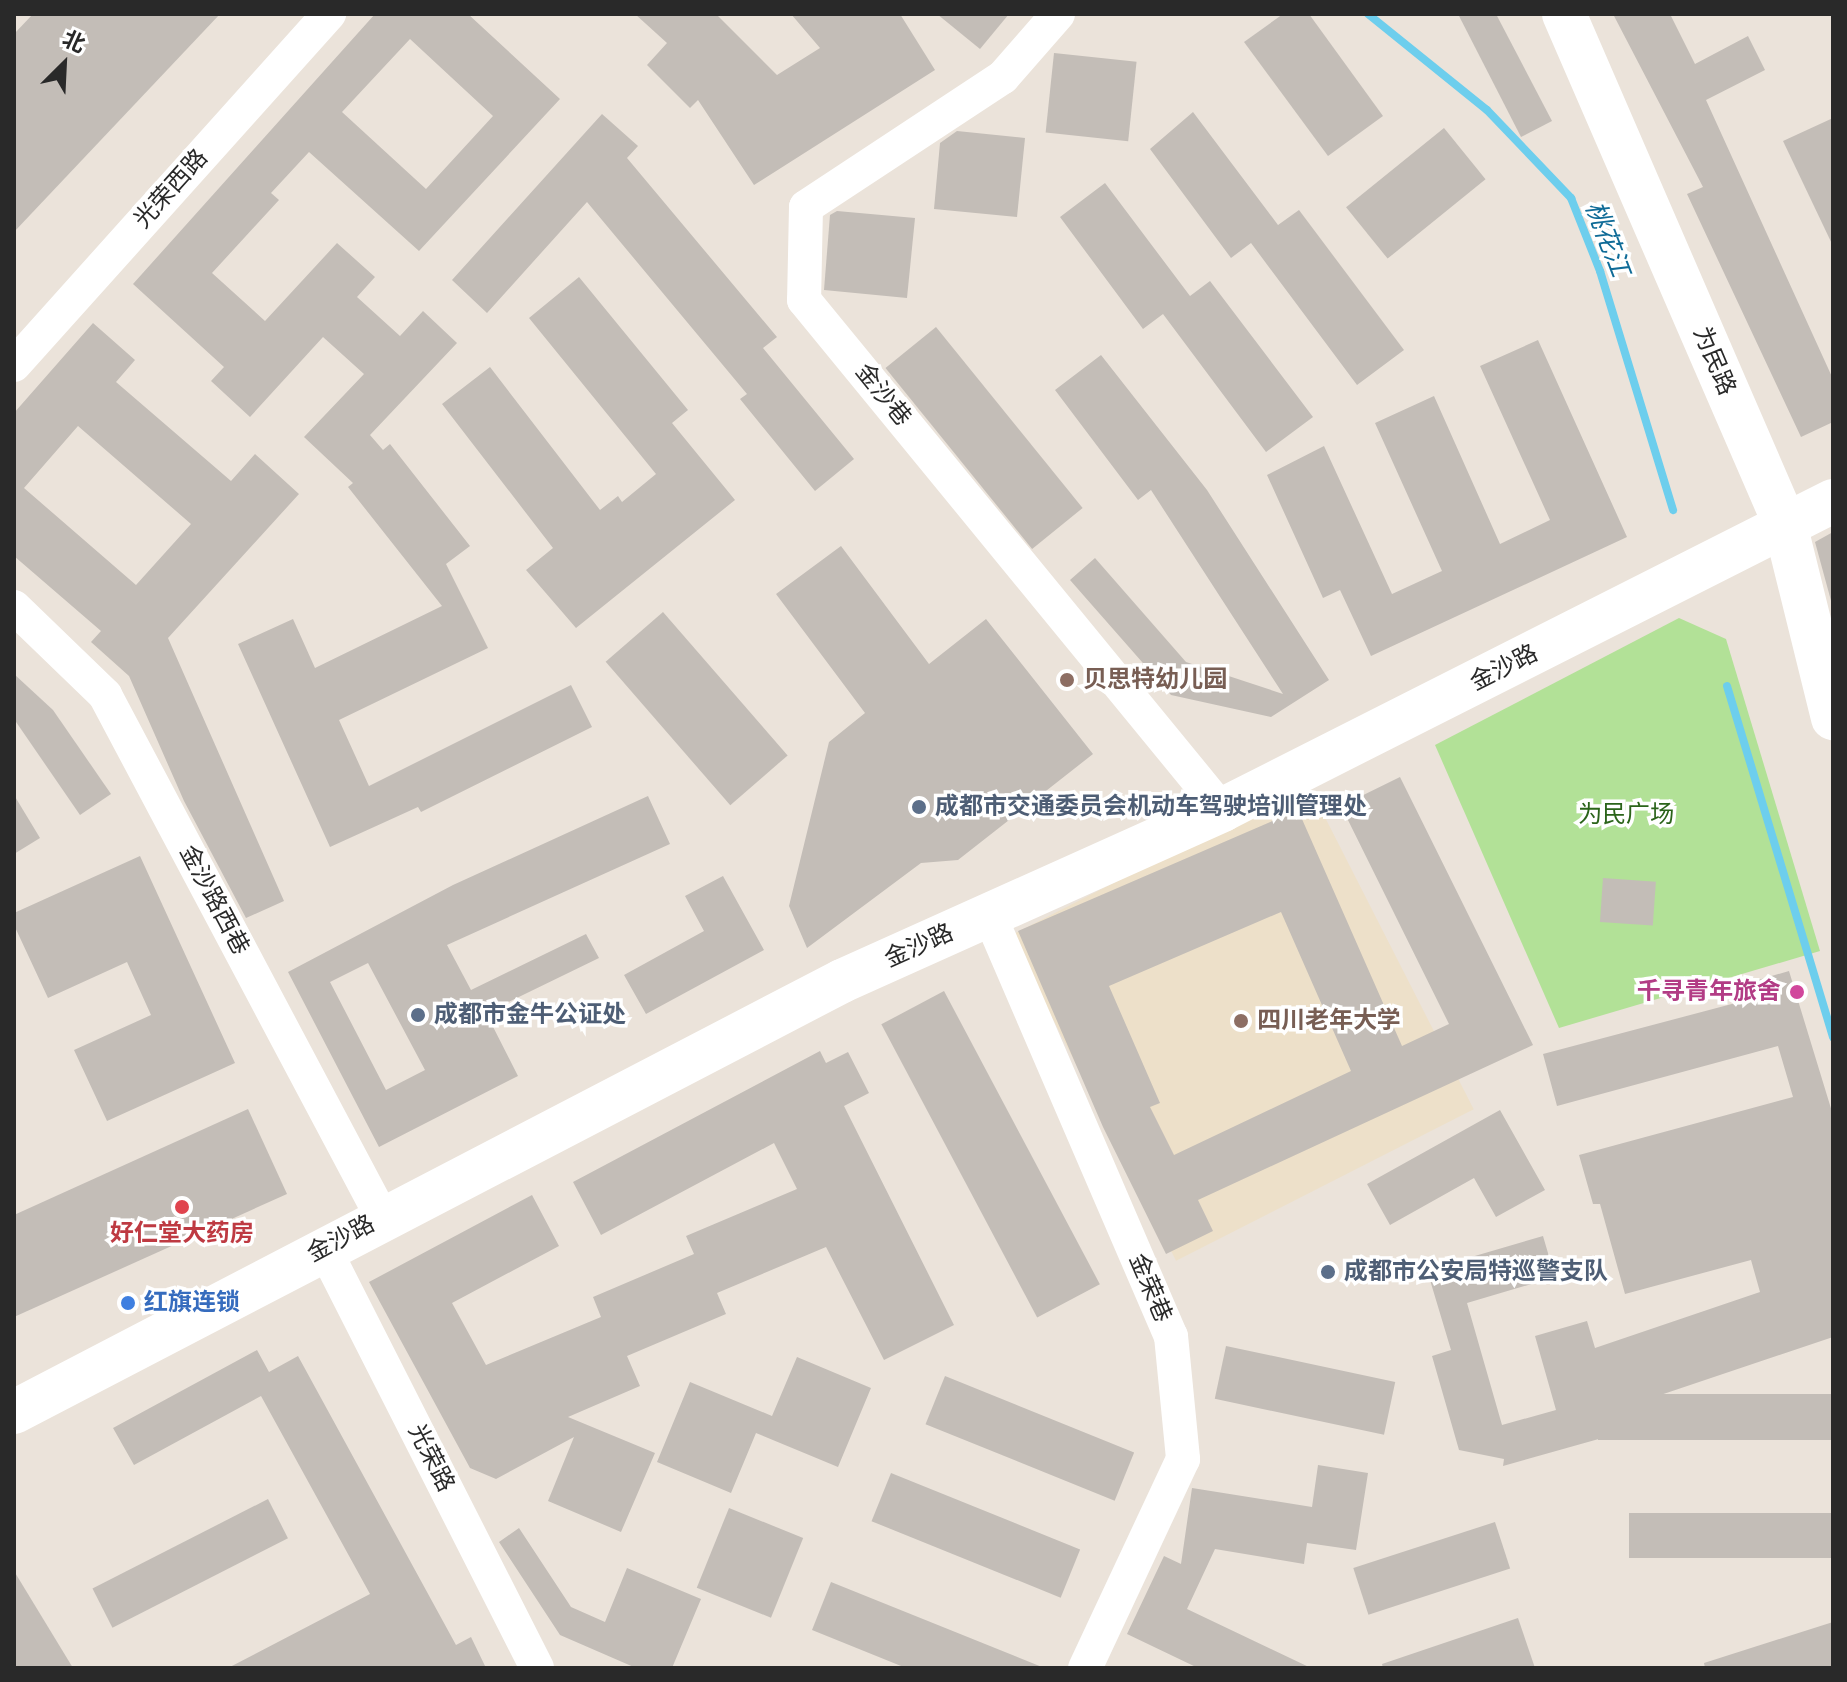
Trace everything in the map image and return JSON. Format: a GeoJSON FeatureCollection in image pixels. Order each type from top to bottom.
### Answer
{"type":"FeatureCollection","features":[{"type":"Feature","properties":{"kind":"street","name":"光荣西路"},"geometry":{"type":"LineString","coordinates":[[14,365],[329,14]]}},
{"type":"Feature","properties":{"kind":"street","name":"金沙巷"},"geometry":{"type":"LineString","coordinates":[[1058,14],[1003,77],[806,207],[804,300],[1222,810]]}},
{"type":"Feature","properties":{"kind":"street","name":"为民路"},"geometry":{"type":"LineString","coordinates":[[1564,14],[1785,524],[1833,718]]}},
{"type":"Feature","properties":{"kind":"street","name":"金沙路"},"geometry":{"type":"LineString","coordinates":[[14,1412],[382,1217],[842,981],[1222,810],[1833,501]]}},
{"type":"Feature","properties":{"kind":"street","name":"金沙路西巷"},"geometry":{"type":"LineString","coordinates":[[14,607],[105,695],[382,1217]]}},
{"type":"Feature","properties":{"kind":"street","name":"金荣巷"},"geometry":{"type":"LineString","coordinates":[[989,914],[1171,1336],[1183,1459],[1085,1668]]}},
{"type":"Feature","properties":{"kind":"street","name":"光荣路"},"geometry":{"type":"LineString","coordinates":[[324,1248],[540,1666]]}},
{"type":"Feature","properties":{"kind":"shaded area","name":"四川老年大学"},"geometry":{"type":"Polygon","coordinates":[[[1308,784],[1474,1109],[1176,1261],[1010,936],[1308,784]]]}},
{"type":"Feature","properties":{"kind":"green space","name":"为民广场"},"geometry":{"type":"Polygon","coordinates":[[[1679,618],[1726,639],[1820,951],[1559,1028],[1435,745],[1679,618]]]}},
{"type":"Feature","properties":{"kind":"building"},"geometry":{"type":"Polygon","coordinates":[[[33,14],[220,14],[14,232],[14,34],[33,14]]]}},
{"type":"Feature","properties":{"kind":"building"},"geometry":{"type":"Polygon","coordinates":[[[375,14],[468,14],[560,99],[419,251],[309,152],[271,193],[279,200],[212,273],[265,321],[337,243],[375,277],[357,297],[400,336],[423,311],[457,343],[370,435],[383,450],[390,444],[470,546],[446,564],[488,648],[339,720],[369,786],[571,685],[592,727],[421,812],[418,807],[330,847],[238,644],[293,619],[315,668],[442,606],[348,487],[353,483],[304,437],[364,374],[323,337],[250,417],[211,381],[224,367],[133,284],[375,14]],[[410,39],[342,112],[426,189],[493,116],[410,39]]]}},
{"type":"Feature","properties":{"kind":"building"},"geometry":{"type":"Polygon","coordinates":[[[635,14],[716,14],[777,75],[820,48],[791,14],[900,14],[935,70],[754,185],[698,100],[690,108],[647,65],[667,43],[635,14]]]}},
{"type":"Feature","properties":{"kind":"building"},"geometry":{"type":"Polygon","coordinates":[[[937,14],[1009,14],[980,49],[937,14]]]}},
{"type":"Feature","properties":{"kind":"building"},"geometry":{"type":"Polygon","coordinates":[[[1283,14],[1309,14],[1383,116],[1328,156],[1244,42],[1283,14]]]}},
{"type":"Feature","properties":{"kind":"building"},"geometry":{"type":"Polygon","coordinates":[[[1458,14],[1496,14],[1552,121],[1521,137],[1458,14]]]}},
{"type":"Feature","properties":{"kind":"building"},"geometry":{"type":"Polygon","coordinates":[[[1613,14],[1670,14],[1695,64],[1748,36],[1765,70],[1706,100],[1833,379],[1833,422],[1801,437],[1687,194],[1703,187],[1613,14]]]}},
{"type":"Feature","properties":{"kind":"building"},"geometry":{"type":"Polygon","coordinates":[[[1054,53],[1137,62],[1128,141],[1046,133],[1054,53]]]}},
{"type":"Feature","properties":{"kind":"building"},"geometry":{"type":"Polygon","coordinates":[[[1193,112],[1278,225],[1299,210],[1404,350],[1357,385],[1251,243],[1231,258],[1150,149],[1193,112]]]}},
{"type":"Feature","properties":{"kind":"building"},"geometry":{"type":"Polygon","coordinates":[[[602,114],[638,146],[627,158],[777,337],[763,348],[854,459],[815,491],[740,399],[747,394],[587,202],[487,313],[452,280],[602,114]]]}},
{"type":"Feature","properties":{"kind":"building"},"geometry":{"type":"Polygon","coordinates":[[[1833,118],[1833,246],[1783,141],[1833,118]]]}},
{"type":"Feature","properties":{"kind":"building"},"geometry":{"type":"Polygon","coordinates":[[[1444,128],[1486,179],[1388,259],[1346,207],[1444,128]]]}},
{"type":"Feature","properties":{"kind":"building"},"geometry":{"type":"Polygon","coordinates":[[[957,131],[1025,138],[1017,217],[934,209],[940,143],[957,131]]]}},
{"type":"Feature","properties":{"kind":"building"},"geometry":{"type":"Polygon","coordinates":[[[1105,183],[1190,296],[1210,281],[1313,417],[1266,452],[1163,314],[1143,329],[1060,217],[1105,183]]]}},
{"type":"Feature","properties":{"kind":"building"},"geometry":{"type":"Polygon","coordinates":[[[837,211],[915,218],[907,298],[824,290],[830,215],[837,211]]]}},
{"type":"Feature","properties":{"kind":"building"},"geometry":{"type":"Polygon","coordinates":[[[579,277],[688,410],[672,423],[735,500],[576,628],[526,570],[553,548],[442,404],[490,367],[600,510],[618,496],[622,502],[656,474],[529,318],[579,277]]]}},
{"type":"Feature","properties":{"kind":"building"},"geometry":{"type":"Polygon","coordinates":[[[93,323],[135,360],[116,382],[231,481],[255,454],[299,494],[168,638],[284,901],[246,918],[184,801],[129,676],[91,642],[101,631],[14,556],[14,413],[93,323]],[[78,426],[24,488],[136,585],[191,524],[78,426]]]}},
{"type":"Feature","properties":{"kind":"building"},"geometry":{"type":"Polygon","coordinates":[[[936,327],[1083,508],[1032,549],[885,368],[936,327]]]}},
{"type":"Feature","properties":{"kind":"building"},"geometry":{"type":"Polygon","coordinates":[[[1538,340],[1627,537],[1371,656],[1340,590],[1323,598],[1267,475],[1324,446],[1392,594],[1442,571],[1375,423],[1434,396],[1500,544],[1550,520],[1480,366],[1538,340]]]}},
{"type":"Feature","properties":{"kind":"building"},"geometry":{"type":"Polygon","coordinates":[[[1101,355],[1207,490],[1329,680],[1271,717],[1171,695],[1070,580],[1095,558],[1186,662],[1283,694],[1151,490],[1138,500],[1055,390],[1101,355]]]}},
{"type":"Feature","properties":{"kind":"building"},"geometry":{"type":"Polygon","coordinates":[[[1833,532],[1833,608],[1815,542],[1833,532]]]}},
{"type":"Feature","properties":{"kind":"building","name":"成都市交通委员会机动车驾驶培训管理处"},"geometry":{"type":"Polygon","coordinates":[[[841,546],[929,664],[986,619],[1093,754],[958,860],[921,863],[807,948],[789,906],[829,742],[865,713],[776,594],[841,546]]]}},
{"type":"Feature","properties":{"kind":"building"},"geometry":{"type":"Polygon","coordinates":[[[663,612],[788,755],[730,805],[606,662],[663,612]]]}},
{"type":"Feature","properties":{"kind":"building"},"geometry":{"type":"Polygon","coordinates":[[[14,674],[53,710],[111,794],[80,815],[14,719],[14,674]]]}},
{"type":"Feature","properties":{"kind":"building"},"geometry":{"type":"Polygon","coordinates":[[[1400,777],[1533,1045],[1198,1200],[1213,1231],[1166,1254],[1103,1127],[1018,931],[1298,810],[1402,1046],[1449,1024],[1341,806],[1400,777]],[[1281,912],[1109,986],[1160,1103],[1150,1107],[1174,1155],[1351,1071],[1281,912]]]}},
{"type":"Feature","properties":{"kind":"building"},"geometry":{"type":"Polygon","coordinates":[[[14,795],[40,838],[14,854],[14,795]]]}},
{"type":"Feature","properties":{"kind":"building"},"geometry":{"type":"Polygon","coordinates":[[[648,796],[670,844],[447,945],[471,990],[586,934],[599,958],[486,1013],[518,1076],[379,1147],[288,972],[453,885],[648,796]],[[368,963],[330,982],[386,1090],[425,1070],[368,963]]]}},
{"type":"Feature","properties":{"kind":"building"},"geometry":{"type":"Polygon","coordinates":[[[140,856],[235,1063],[107,1121],[74,1050],[151,1015],[127,962],[48,998],[14,925],[14,913],[140,856]]]}},
{"type":"Feature","properties":{"kind":"building"},"geometry":{"type":"Polygon","coordinates":[[[723,876],[764,950],[646,1014],[624,975],[704,931],[685,896],[723,876]]]}},
{"type":"Feature","properties":{"kind":"building"},"geometry":{"type":"Polygon","coordinates":[[[1603,878],[1656,882],[1653,926],[1600,922],[1603,878]]]}},
{"type":"Feature","properties":{"kind":"building"},"geometry":{"type":"Polygon","coordinates":[[[1789,971],[1833,1115],[1833,1337],[1613,1411],[1620,1433],[1503,1466],[1504,1459],[1459,1450],[1432,1356],[1451,1350],[1427,1270],[1543,1236],[1555,1277],[1467,1303],[1502,1425],[1556,1410],[1535,1336],[1587,1321],[1595,1348],[1760,1292],[1751,1260],[1625,1294],[1600,1204],[1593,1204],[1579,1155],[1793,1097],[1778,1046],[1557,1106],[1543,1054],[1762,996],[1758,980],[1789,971]]]}},
{"type":"Feature","properties":{"kind":"building"},"geometry":{"type":"Polygon","coordinates":[[[944,991],[1100,1284],[1037,1317],[881,1024],[944,991]]]}},
{"type":"Feature","properties":{"kind":"building"},"geometry":{"type":"Polygon","coordinates":[[[820,1051],[826,1063],[848,1052],[869,1093],[844,1106],[954,1325],[884,1360],[826,1247],[717,1293],[726,1314],[627,1356],[640,1386],[568,1417],[655,1453],[621,1532],[548,1501],[574,1437],[496,1479],[470,1468],[369,1282],[532,1195],[559,1246],[452,1303],[486,1365],[601,1317],[593,1297],[694,1254],[686,1236],[797,1189],[774,1143],[601,1235],[573,1182],[820,1051]]]}},
{"type":"Feature","properties":{"kind":"building"},"geometry":{"type":"Polygon","coordinates":[[[248,1109],[287,1194],[14,1317],[14,1215],[248,1109]]]}},
{"type":"Feature","properties":{"kind":"building"},"geometry":{"type":"Polygon","coordinates":[[[1500,1110],[1545,1190],[1496,1217],[1474,1178],[1390,1225],[1367,1184],[1500,1110]]]}},
{"type":"Feature","properties":{"kind":"building"},"geometry":{"type":"Polygon","coordinates":[[[1226,1346],[1395,1382],[1384,1435],[1215,1399],[1226,1346]]]}},
{"type":"Feature","properties":{"kind":"building"},"geometry":{"type":"Polygon","coordinates":[[[257,1350],[269,1372],[298,1356],[456,1645],[471,1637],[486,1668],[228,1668],[370,1594],[261,1396],[134,1465],[113,1428],[257,1350]]]}},
{"type":"Feature","properties":{"kind":"building"},"geometry":{"type":"Polygon","coordinates":[[[797,1357],[871,1388],[838,1467],[756,1433],[731,1493],[657,1462],[690,1382],[772,1416],[797,1357]]]}},
{"type":"Feature","properties":{"kind":"building"},"geometry":{"type":"Polygon","coordinates":[[[945,1376],[1134,1452],[1115,1501],[926,1424],[945,1376]]]}},
{"type":"Feature","properties":{"kind":"building"},"geometry":{"type":"Polygon","coordinates":[[[1598,1394],[1833,1394],[1833,1440],[1598,1440],[1598,1394]]]}},
{"type":"Feature","properties":{"kind":"building"},"geometry":{"type":"Polygon","coordinates":[[[1318,1465],[1368,1473],[1356,1550],[1307,1543],[1304,1564],[1215,1549],[1187,1609],[1311,1668],[1198,1668],[1127,1634],[1164,1556],[1181,1564],[1192,1488],[1312,1507],[1318,1465]]]}},
{"type":"Feature","properties":{"kind":"building"},"geometry":{"type":"Polygon","coordinates":[[[891,1473],[1080,1549],[1061,1598],[872,1521],[891,1473]]]}},
{"type":"Feature","properties":{"kind":"building"},"geometry":{"type":"Polygon","coordinates":[[[268,1499],[288,1538],[112,1628],[92,1588],[268,1499]]]}},
{"type":"Feature","properties":{"kind":"building"},"geometry":{"type":"Polygon","coordinates":[[[729,1508],[803,1538],[771,1618],[697,1588],[729,1508]]]}},
{"type":"Feature","properties":{"kind":"building"},"geometry":{"type":"Polygon","coordinates":[[[1629,1513],[1833,1513],[1833,1558],[1629,1558],[1629,1513]]]}},
{"type":"Feature","properties":{"kind":"building"},"geometry":{"type":"Polygon","coordinates":[[[1495,1522],[1510,1569],[1368,1615],[1353,1568],[1495,1522]]]}},
{"type":"Feature","properties":{"kind":"building"},"geometry":{"type":"Polygon","coordinates":[[[519,1528],[571,1607],[605,1622],[627,1568],[701,1599],[672,1668],[636,1668],[560,1635],[499,1542],[519,1528]]]}},
{"type":"Feature","properties":{"kind":"building"},"geometry":{"type":"Polygon","coordinates":[[[14,1571],[73,1668],[14,1668],[14,1571]]]}},
{"type":"Feature","properties":{"kind":"building"},"geometry":{"type":"Polygon","coordinates":[[[831,1582],[1042,1668],[906,1668],[812,1630],[831,1582]]]}},
{"type":"Feature","properties":{"kind":"building"},"geometry":{"type":"Polygon","coordinates":[[[1518,1618],[1535,1668],[1383,1668],[1382,1664],[1518,1618]]]}},
{"type":"Feature","properties":{"kind":"building"},"geometry":{"type":"Polygon","coordinates":[[[1833,1622],[1833,1668],[1705,1668],[1704,1663],[1833,1622]]]}},
{"type":"Feature","properties":{"kind":"waterway","name":"桃花江"},"geometry":{"type":"LineString","coordinates":[[1368,14],[1487,110],[1571,198],[1600,271],[1673,510]]}},
{"type":"Feature","properties":{"kind":"waterway","name":"桃花江"},"geometry":{"type":"LineString","coordinates":[[1727,686],[1833,1037]]}},
{"type":"Feature","properties":{"kind":"place","name":"贝思特幼儿园"},"geometry":{"type":"Point","coordinates":[1067,680]}},
{"type":"Feature","properties":{"kind":"place","name":"成都市交通委员会机动车驾驶培训管理处"},"geometry":{"type":"Point","coordinates":[919,807]}},
{"type":"Feature","properties":{"kind":"place","name":"千寻青年旅舍"},"geometry":{"type":"Point","coordinates":[1797,992]}},
{"type":"Feature","properties":{"kind":"place","name":"成都市金牛公证处"},"geometry":{"type":"Point","coordinates":[418,1015]}},
{"type":"Feature","properties":{"kind":"place","name":"四川老年大学"},"geometry":{"type":"Point","coordinates":[1241,1021]}},
{"type":"Feature","properties":{"kind":"place","name":"好仁堂大药房"},"geometry":{"type":"Point","coordinates":[182,1207]}},
{"type":"Feature","properties":{"kind":"place","name":"成都市公安局特巡警支队"},"geometry":{"type":"Point","coordinates":[1328,1272]}},
{"type":"Feature","properties":{"kind":"place","name":"红旗连锁"},"geometry":{"type":"Point","coordinates":[128,1303]}}]}
